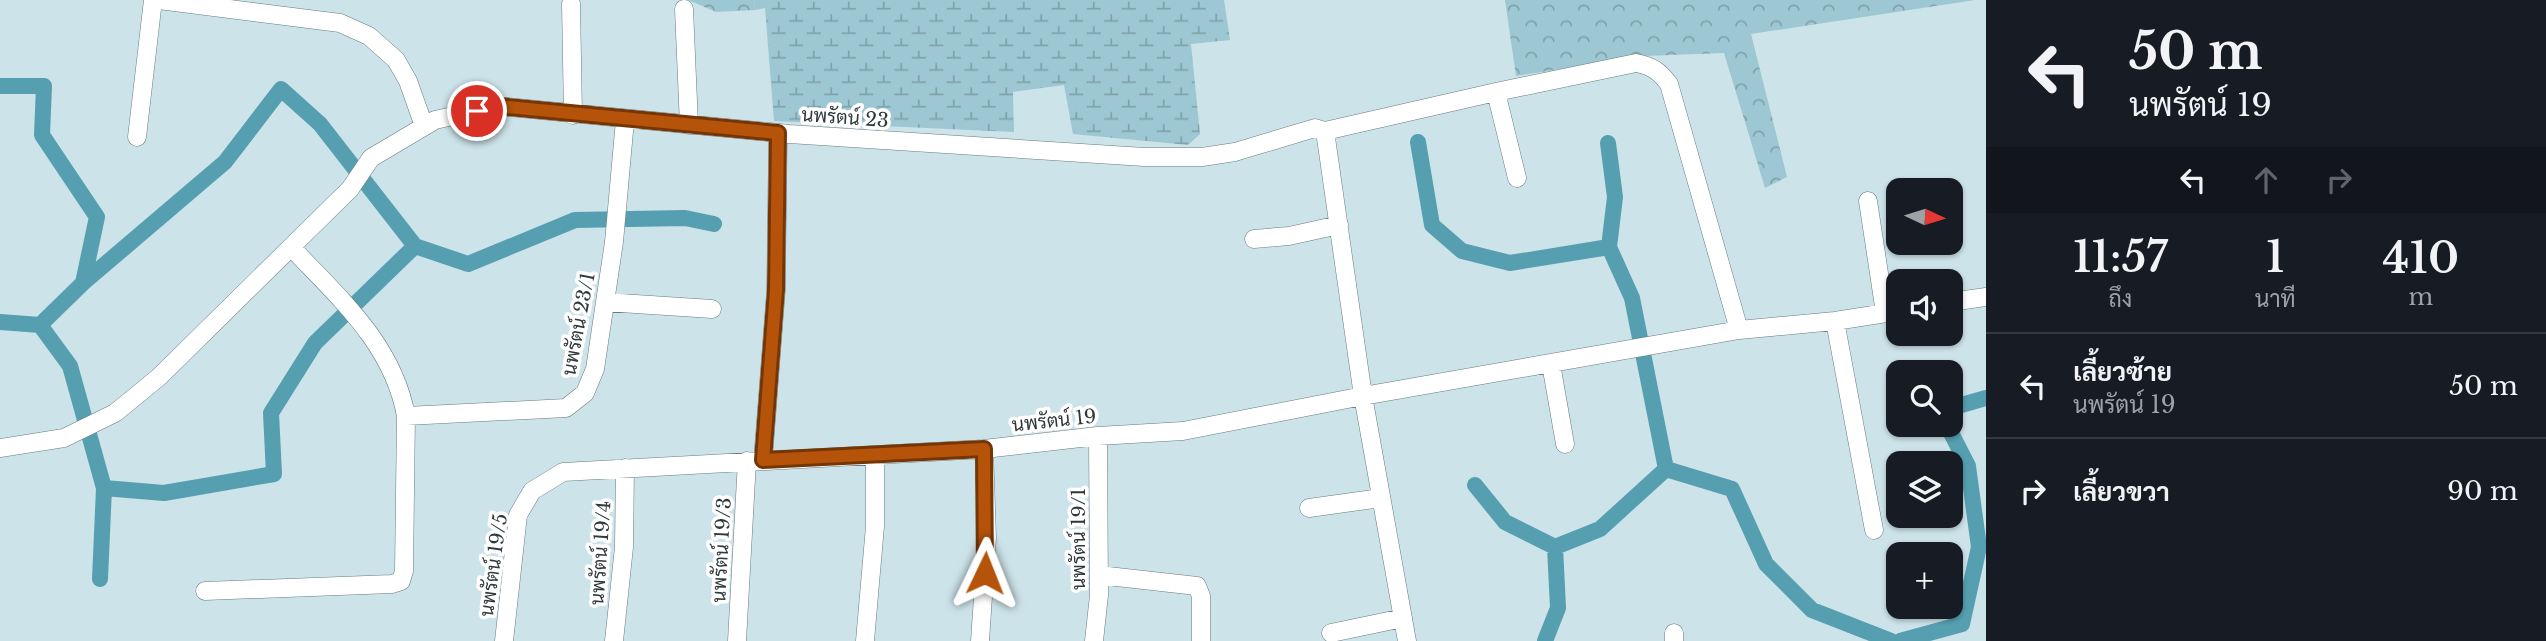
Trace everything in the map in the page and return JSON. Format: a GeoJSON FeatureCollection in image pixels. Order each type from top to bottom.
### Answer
{"type":"FeatureCollection","features":[{"type":"Feature","properties":{"kind":"street"},"geometry":{"type":"LineString","coordinates":[[137,137],[153,0]]}},
{"type":"Feature","properties":{"kind":"street"},"geometry":{"type":"LineString","coordinates":[[159,0],[340,23],[369,36],[396,60],[408,81],[424,126]]}},
{"type":"Feature","properties":{"kind":"street"},"geometry":{"type":"LineString","coordinates":[[571,4],[573,114]]}},
{"type":"Feature","properties":{"kind":"street"},"geometry":{"type":"LineString","coordinates":[[684,9],[689,125]]}},
{"type":"Feature","properties":{"kind":"street","name":"นพรัตน์ 23"},"geometry":{"type":"LineString","coordinates":[[291,247],[350,189],[371,158],[435,120],[498,106],[778,133],[1143,157],[1202,157],[1235,152],[1315,128],[1325,131],[1636,63],[1651,66],[1660,72],[1669,84],[1739,330]]}},
{"type":"Feature","properties":{"kind":"street"},"geometry":{"type":"LineString","coordinates":[[1496,92],[1517,178]]}},
{"type":"Feature","properties":{"kind":"street","name":"นพรัตน์ 23/1"},"geometry":{"type":"LineString","coordinates":[[406,416],[566,408],[585,393],[595,369],[614,242],[625,120]]}},
{"type":"Feature","properties":{"kind":"street"},"geometry":{"type":"LineString","coordinates":[[1325,131],[1363,396],[1407,641]]}},
{"type":"Feature","properties":{"kind":"street","name":"นพรัตน์ 19/3"},"geometry":{"type":"LineString","coordinates":[[737,641],[776,290],[778,133]]}},
{"type":"Feature","properties":{"kind":"street"},"geometry":{"type":"LineString","coordinates":[[1868,201],[1886,284]]}},
{"type":"Feature","properties":{"kind":"street"},"geometry":{"type":"LineString","coordinates":[[1254,239],[1289,236],[1339,225]]}},
{"type":"Feature","properties":{"kind":"street"},"geometry":{"type":"LineString","coordinates":[[0,448],[64,438],[114,413],[159,377],[291,247],[368,330],[392,369],[402,393],[406,416],[404,571],[401,581],[392,584],[205,592]]}},
{"type":"Feature","properties":{"kind":"street"},"geometry":{"type":"LineString","coordinates":[[1963,300],[1986,297]]}},
{"type":"Feature","properties":{"kind":"street"},"geometry":{"type":"LineString","coordinates":[[605,302],[712,309]]}},
{"type":"Feature","properties":{"kind":"street","name":"นพรัตน์ 19"},"geometry":{"type":"LineString","coordinates":[[563,472],[984,449],[1098,436],[1207,428],[1363,396],[1739,330],[1835,321],[1886,313]]}},
{"type":"Feature","properties":{"kind":"street"},"geometry":{"type":"LineString","coordinates":[[1835,321],[1874,530]]}},
{"type":"Feature","properties":{"kind":"street"},"geometry":{"type":"LineString","coordinates":[[1551,364],[1565,444]]}},
{"type":"Feature","properties":{"kind":"street","name":"นพรัตน์ 19/1"},"geometry":{"type":"LineString","coordinates":[[1094,641],[1099,575],[1098,436]]}},
{"type":"Feature","properties":{"kind":"street"},"geometry":{"type":"LineString","coordinates":[[980,641],[987,538],[984,449]]}},
{"type":"Feature","properties":{"kind":"street"},"geometry":{"type":"LineString","coordinates":[[864,641],[875,526],[875,454]]}},
{"type":"Feature","properties":{"kind":"street","name":"นพรัตน์ 19/4"},"geometry":{"type":"LineString","coordinates":[[614,641],[624,547],[625,467]]}},
{"type":"Feature","properties":{"kind":"street","name":"นพรัตน์ 19/5"},"geometry":{"type":"LineString","coordinates":[[504,641],[518,514],[532,491],[563,472]]}},
{"type":"Feature","properties":{"kind":"street"},"geometry":{"type":"LineString","coordinates":[[1309,508],[1381,498]]}},
{"type":"Feature","properties":{"kind":"street"},"geometry":{"type":"LineString","coordinates":[[1099,575],[1197,586],[1201,596],[1201,641]]}},
{"type":"Feature","properties":{"kind":"street"},"geometry":{"type":"LineString","coordinates":[[1331,633],[1403,618]]}},
{"type":"Feature","properties":{"kind":"green space"},"geometry":{"type":"Polygon","coordinates":[[[688,0],[754,0],[755,10],[716,12],[688,0]]]}},
{"type":"Feature","properties":{"kind":"green space"},"geometry":{"type":"Polygon","coordinates":[[[754,0],[1224,0],[1230,40],[1191,44],[1200,134],[1188,145],[1073,134],[1064,85],[1013,92],[1014,132],[774,121],[765,8],[755,10],[754,0]]]}},
{"type":"Feature","properties":{"kind":"green space"},"geometry":{"type":"Polygon","coordinates":[[[1505,0],[1975,0],[1751,34],[1787,177],[1765,188],[1724,53],[1644,56],[1516,76],[1505,0]]]}},
{"type":"Feature","properties":{"kind":"waterway"},"geometry":{"type":"LineString","coordinates":[[0,86],[44,86],[42,135],[97,217],[83,283],[40,325],[0,322]]}},
{"type":"Feature","properties":{"kind":"waterway"},"geometry":{"type":"LineString","coordinates":[[83,283],[225,162],[281,89],[320,124],[415,246],[468,264],[575,220],[685,218],[714,224]]}},
{"type":"Feature","properties":{"kind":"waterway"},"geometry":{"type":"LineString","coordinates":[[1418,142],[1432,225],[1462,251],[1510,263],[1609,247],[1632,298],[1666,469]]}},
{"type":"Feature","properties":{"kind":"waterway"},"geometry":{"type":"LineString","coordinates":[[1608,143],[1615,197],[1609,247]]}},
{"type":"Feature","properties":{"kind":"waterway"},"geometry":{"type":"LineString","coordinates":[[100,579],[104,488],[164,493],[274,474],[271,413],[315,343],[415,246]]}},
{"type":"Feature","properties":{"kind":"waterway"},"geometry":{"type":"LineString","coordinates":[[40,325],[70,366],[104,488]]}},
{"type":"Feature","properties":{"kind":"waterway"},"geometry":{"type":"LineString","coordinates":[[1963,405],[1986,398]]}},
{"type":"Feature","properties":{"kind":"waterway"},"geometry":{"type":"LineString","coordinates":[[1900,641],[1962,624],[1979,547],[1968,466],[1953,437]]}},
{"type":"Feature","properties":{"kind":"waterway"},"geometry":{"type":"LineString","coordinates":[[1475,485],[1505,522],[1555,547],[1600,529],[1666,469],[1732,489],[1766,564],[1812,610],[1891,641]]}},
{"type":"Feature","properties":{"kind":"waterway"},"geometry":{"type":"LineString","coordinates":[[1545,641],[1558,608],[1555,547]]}},
{"type":"Feature","properties":{"kind":"route"},"geometry":{"type":"LineString","coordinates":[[477,111],[498,106],[778,133],[776,290],[763,460],[984,449],[987,538],[985,573]]}}]}
